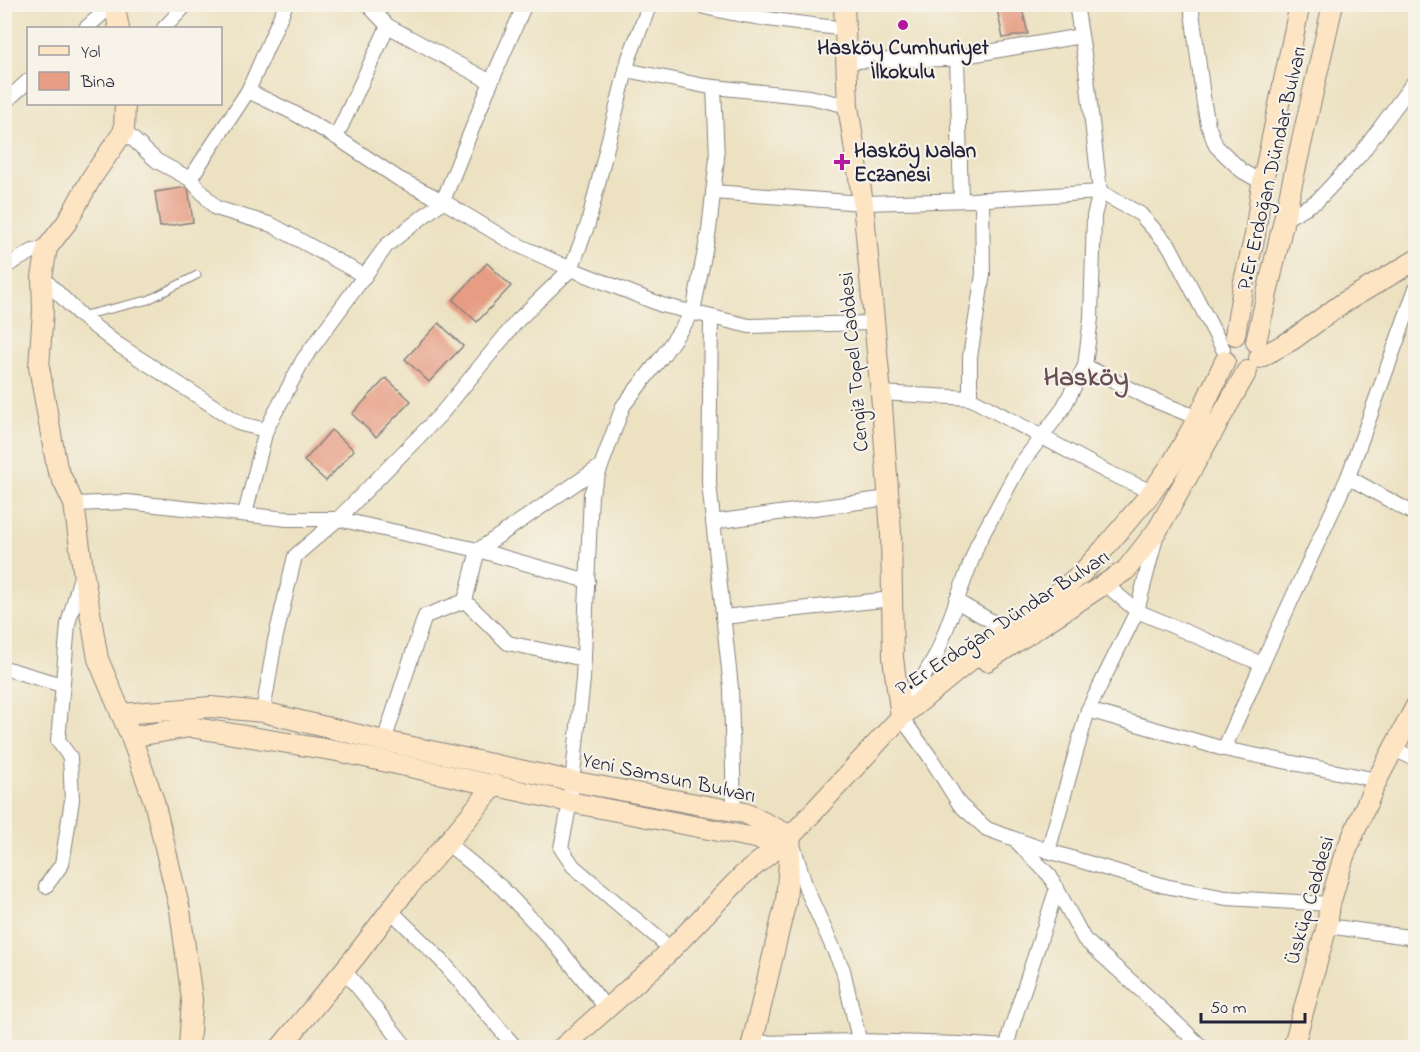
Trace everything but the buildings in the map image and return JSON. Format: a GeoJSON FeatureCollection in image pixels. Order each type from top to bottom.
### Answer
{"type":"FeatureCollection","features":[{"type":"Feature","properties":{"kind":"main road"},"geometry":{"type":"LineString","coordinates":[[113,4],[119,27]]}},
{"type":"Feature","properties":{"kind":"main road","name":"Cengiz Topel Caddesi"},"geometry":{"type":"LineString","coordinates":[[844,4],[848,106],[863,203],[880,393],[891,534],[893,658],[901,717]]}},
{"type":"Feature","properties":{"kind":"main road","name":"P.Er Erdoğan Dündar Bulvarı"},"geometry":{"type":"LineString","coordinates":[[901,717],[1007,630],[1082,573],[1152,492],[1173,462],[1198,418],[1227,348],[1244,281],[1300,4]]}},
{"type":"Feature","properties":{"kind":"main road","name":"P.Er Erdoğan Dündar Bulvarı"},"geometry":{"type":"LineString","coordinates":[[901,717],[1126,570],[1158,529],[1255,354],[1283,220],[1333,4]]}},
{"type":"Feature","properties":{"kind":"main road"},"geometry":{"type":"LineString","coordinates":[[125,105],[124,131],[92,177],[67,222],[46,248],[42,277],[43,310],[39,366],[57,468],[74,504],[98,659],[131,737],[154,801],[180,910],[192,1000],[189,1047]]}},
{"type":"Feature","properties":{"kind":"main road"},"geometry":{"type":"LineString","coordinates":[[1255,354],[1246,335],[1227,348],[1228,366],[1234,370],[1255,354],[1292,340],[1343,303],[1416,260]]}},
{"type":"Feature","properties":{"kind":"main road","name":"Üsküp Caddesi"},"geometry":{"type":"LineString","coordinates":[[1293,1047],[1344,856],[1377,780],[1416,706]]}},
{"type":"Feature","properties":{"kind":"main road","name":"Yeni Samsun Bulvarı"},"geometry":{"type":"LineString","coordinates":[[121,714],[210,707],[263,712],[384,741],[571,781],[745,813],[791,836]]}},
{"type":"Feature","properties":{"kind":"main road"},"geometry":{"type":"LineString","coordinates":[[562,1047],[657,964],[743,875],[791,836],[901,717]]}},
{"type":"Feature","properties":{"kind":"main road","name":"Yeni Samsun Bulvarı"},"geometry":{"type":"LineString","coordinates":[[131,737],[190,728],[337,751],[570,802],[770,841],[791,836]]}},
{"type":"Feature","properties":{"kind":"main road"},"geometry":{"type":"LineString","coordinates":[[280,1047],[344,970],[408,887],[495,785]]}},
{"type":"Feature","properties":{"kind":"main road"},"geometry":{"type":"LineString","coordinates":[[751,1045],[786,901],[791,836]]}},
{"type":"Feature","properties":{"kind":"street"},"geometry":{"type":"LineString","coordinates":[[87,27],[113,4]]}},
{"type":"Feature","properties":{"kind":"street"},"geometry":{"type":"LineString","coordinates":[[165,27],[187,4]]}},
{"type":"Feature","properties":{"kind":"street"},"geometry":{"type":"LineString","coordinates":[[190,179],[248,91],[286,4]]}},
{"type":"Feature","properties":{"kind":"street"},"geometry":{"type":"LineString","coordinates":[[367,4],[388,26],[491,82]]}},
{"type":"Feature","properties":{"kind":"street"},"geometry":{"type":"LineString","coordinates":[[245,514],[266,430],[303,360],[387,245],[443,201],[525,4]]}},
{"type":"Feature","properties":{"kind":"street"},"geometry":{"type":"LineString","coordinates":[[263,712],[275,640],[295,556],[338,519],[441,414],[518,320],[571,269],[588,224],[629,58],[650,4]]}},
{"type":"Feature","properties":{"kind":"street"},"geometry":{"type":"LineString","coordinates":[[693,4],[717,11],[845,29]]}},
{"type":"Feature","properties":{"kind":"street"},"geometry":{"type":"LineString","coordinates":[[1076,4],[1100,192],[1094,216],[1091,318],[1085,366],[1062,410],[1020,465],[978,543],[938,651],[901,717],[930,757],[960,805],[987,829],[1048,851],[1176,888],[1226,898],[1330,904]]}},
{"type":"Feature","properties":{"kind":"street"},"geometry":{"type":"LineString","coordinates":[[1191,4],[1204,104],[1208,125],[1216,146],[1242,171],[1263,183]]}},
{"type":"Feature","properties":{"kind":"street"},"geometry":{"type":"LineString","coordinates":[[336,137],[388,26]]}},
{"type":"Feature","properties":{"kind":"street"},"geometry":{"type":"LineString","coordinates":[[846,61],[947,59],[1081,36]]}},
{"type":"Feature","properties":{"kind":"street"},"geometry":{"type":"LineString","coordinates":[[957,57],[961,200]]}},
{"type":"Feature","properties":{"kind":"street"},"geometry":{"type":"LineString","coordinates":[[626,70],[714,87],[810,98],[848,106]]}},
{"type":"Feature","properties":{"kind":"street"},"geometry":{"type":"LineString","coordinates":[[1283,220],[1317,201],[1360,155],[1416,79]]}},
{"type":"Feature","properties":{"kind":"street"},"geometry":{"type":"LineString","coordinates":[[4,103],[27,82]]}},
{"type":"Feature","properties":{"kind":"street"},"geometry":{"type":"LineString","coordinates":[[671,949],[573,866],[561,848],[570,802],[583,679],[591,494],[623,406],[661,358],[693,312],[708,230],[717,158],[714,87]]}},
{"type":"Feature","properties":{"kind":"street"},"geometry":{"type":"LineString","coordinates":[[248,91],[336,137],[399,179],[443,201],[511,242],[571,269],[662,305],[749,326],[873,323]]}},
{"type":"Feature","properties":{"kind":"street"},"geometry":{"type":"LineString","coordinates":[[124,131],[157,161],[190,179],[216,208],[272,225],[365,276]]}},
{"type":"Feature","properties":{"kind":"street"},"geometry":{"type":"LineString","coordinates":[[713,192],[863,203],[1100,192],[1140,214],[1170,247],[1209,321],[1227,348]]}},
{"type":"Feature","properties":{"kind":"street"},"geometry":{"type":"LineString","coordinates":[[970,398],[970,357],[983,274],[982,199]]}},
{"type":"Feature","properties":{"kind":"street"},"geometry":{"type":"LineString","coordinates":[[4,267],[33,251],[46,248]]}},
{"type":"Feature","properties":{"kind":"street"},"geometry":{"type":"LineString","coordinates":[[42,277],[81,316],[117,344],[241,424],[266,430]]}},
{"type":"Feature","properties":{"kind":"street"},"geometry":{"type":"LineString","coordinates":[[1224,749],[1348,477],[1416,288]]}},
{"type":"Feature","properties":{"kind":"street"},"geometry":{"type":"LineString","coordinates":[[711,317],[709,483],[731,688],[734,811]]}},
{"type":"Feature","properties":{"kind":"street"},"geometry":{"type":"LineString","coordinates":[[1085,366],[1151,399],[1198,418]]}},
{"type":"Feature","properties":{"kind":"street"},"geometry":{"type":"LineString","coordinates":[[880,393],[970,398],[1107,472],[1152,492]]}},
{"type":"Feature","properties":{"kind":"street"},"geometry":{"type":"LineString","coordinates":[[465,601],[478,550],[602,466]]}},
{"type":"Feature","properties":{"kind":"street"},"geometry":{"type":"LineString","coordinates":[[1348,477],[1416,515]]}},
{"type":"Feature","properties":{"kind":"street"},"geometry":{"type":"LineString","coordinates":[[713,522],[888,498]]}},
{"type":"Feature","properties":{"kind":"street"},"geometry":{"type":"LineString","coordinates":[[74,504],[127,502],[286,519],[338,519],[478,550],[588,580]]}},
{"type":"Feature","properties":{"kind":"street"},"geometry":{"type":"LineString","coordinates":[[1048,851],[1088,710],[1137,611],[1158,529]]}},
{"type":"Feature","properties":{"kind":"street"},"geometry":{"type":"LineString","coordinates":[[46,886],[62,864],[72,800],[70,757],[58,741],[68,624],[83,569]]}},
{"type":"Feature","properties":{"kind":"street"},"geometry":{"type":"LineString","coordinates":[[1105,584],[1137,611],[1262,664]]}},
{"type":"Feature","properties":{"kind":"street"},"geometry":{"type":"LineString","coordinates":[[723,617],[892,599]]}},
{"type":"Feature","properties":{"kind":"street"},"geometry":{"type":"LineString","coordinates":[[465,601],[508,643],[584,659]]}},
{"type":"Feature","properties":{"kind":"street"},"geometry":{"type":"LineString","coordinates":[[384,741],[425,615],[465,601]]}},
{"type":"Feature","properties":{"kind":"street"},"geometry":{"type":"LineString","coordinates":[[956,601],[1007,630]]}},
{"type":"Feature","properties":{"kind":"street"},"geometry":{"type":"LineString","coordinates":[[4,668],[62,685]]}},
{"type":"Feature","properties":{"kind":"street"},"geometry":{"type":"LineString","coordinates":[[1088,710],[1224,749],[1377,780]]}},
{"type":"Feature","properties":{"kind":"street"},"geometry":{"type":"LineString","coordinates":[[1393,749],[1416,759]]}},
{"type":"Feature","properties":{"kind":"street"},"geometry":{"type":"LineString","coordinates":[[791,836],[806,888],[843,970],[860,1044]]}},
{"type":"Feature","properties":{"kind":"street"},"geometry":{"type":"LineString","coordinates":[[1014,839],[1050,876],[1084,939],[1203,1047]]}},
{"type":"Feature","properties":{"kind":"street"},"geometry":{"type":"LineString","coordinates":[[447,843],[502,888],[541,928],[607,1009]]}},
{"type":"Feature","properties":{"kind":"street"},"geometry":{"type":"LineString","coordinates":[[751,1045],[959,1044],[1007,1047],[1057,888]]}},
{"type":"Feature","properties":{"kind":"street"},"geometry":{"type":"LineString","coordinates":[[390,910],[442,961],[516,1047]]}},
{"type":"Feature","properties":{"kind":"street"},"geometry":{"type":"LineString","coordinates":[[1327,926],[1416,938]]}},
{"type":"Feature","properties":{"kind":"street"},"geometry":{"type":"LineString","coordinates":[[344,970],[407,1047]]}},
{"type":"Feature","properties":{"kind":"lane"},"geometry":{"type":"LineString","coordinates":[[81,316],[148,300],[197,275]]}},
{"type":"Feature","properties":{"kind":"place","name":"Hasköy Cumhuriyet İlkokulu"},"geometry":{"type":"Point","coordinates":[903,25]}},
{"type":"Feature","properties":{"kind":"place","name":"Hasköy Nalan Eczanesi"},"geometry":{"type":"Point","coordinates":[842,162]}},
{"type":"Feature","properties":{"kind":"district","name":"Hasköy"},"geometry":{"type":"Point","coordinates":[1086,376]}}]}
